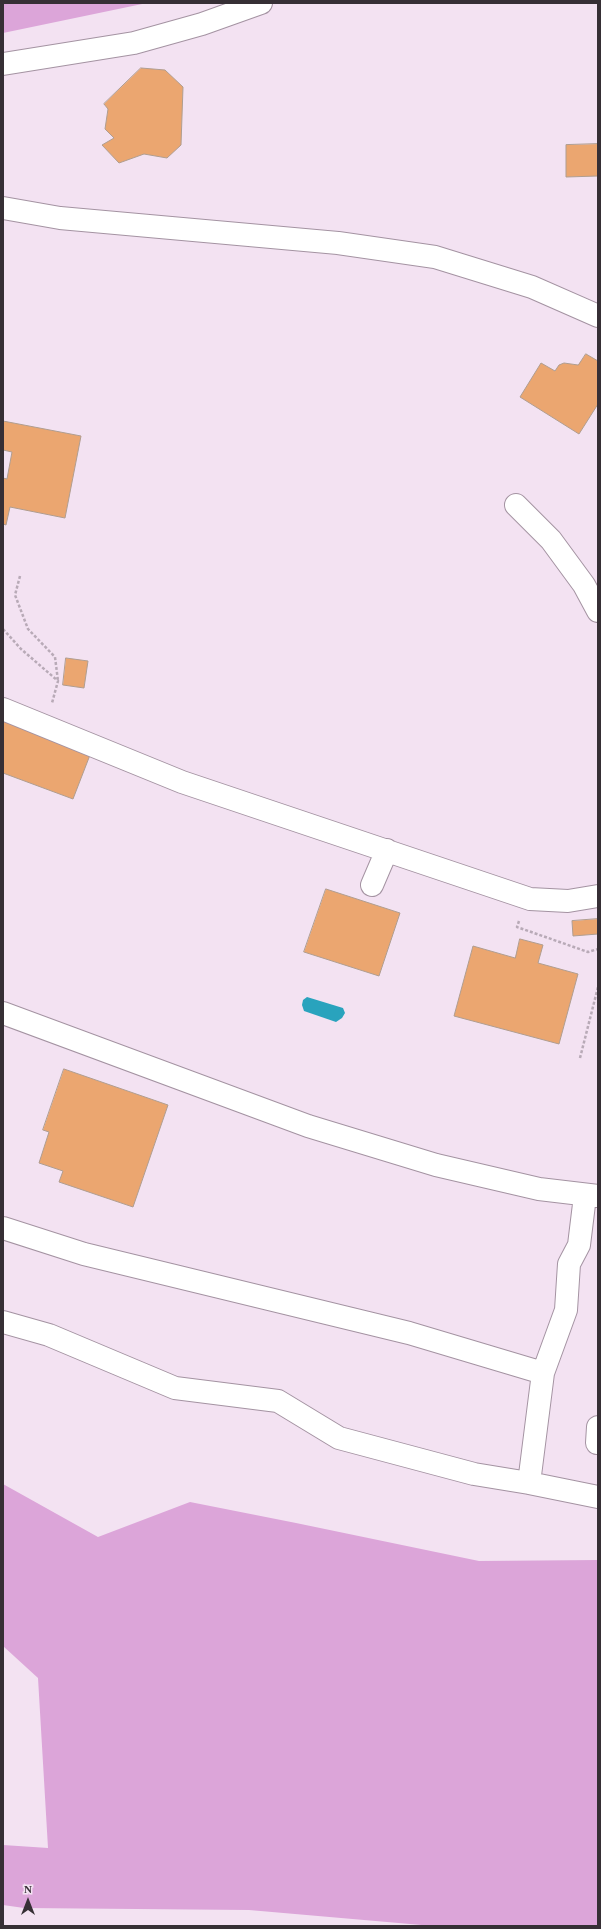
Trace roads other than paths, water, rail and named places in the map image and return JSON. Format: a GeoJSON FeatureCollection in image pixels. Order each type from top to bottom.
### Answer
{"type":"FeatureCollection","features":[{"type":"Feature","properties":{"kind":"street"},"geometry":{"type":"LineString","coordinates":[[3,64],[134,44],[202,24],[261,3]]}},
{"type":"Feature","properties":{"kind":"street"},"geometry":{"type":"LineString","coordinates":[[3,208],[60,218],[338,243],[435,257],[532,287],[598,316]]}},
{"type":"Feature","properties":{"kind":"street"},"geometry":{"type":"LineString","coordinates":[[516,505],[551,540],[584,585],[598,611]]}},
{"type":"Feature","properties":{"kind":"street"},"geometry":{"type":"LineString","coordinates":[[3,709],[182,782],[530,899],[568,901],[598,896]]}},
{"type":"Feature","properties":{"kind":"street"},"geometry":{"type":"LineString","coordinates":[[372,885],[387,850]]}},
{"type":"Feature","properties":{"kind":"street"},"geometry":{"type":"LineString","coordinates":[[3,1013],[308,1126],[436,1165],[539,1189],[591,1196],[578,1245],[569,1264],[566,1310],[543,1372],[529,1483]]}},
{"type":"Feature","properties":{"kind":"street"},"geometry":{"type":"LineString","coordinates":[[3,1228],[84,1254],[409,1333],[543,1372]]}},
{"type":"Feature","properties":{"kind":"street"},"geometry":{"type":"LineString","coordinates":[[3,1322],[48,1335],[174,1388],[278,1401],[339,1438],[474,1474],[598,1497]]}},
{"type":"Feature","properties":{"kind":"water"},"geometry":{"type":"Polygon","coordinates":[[[307,997],[343,1008],[345,1013],[342,1018],[336,1022],[304,1011],[302,1005],[303,1000],[307,997]]]}}]}
